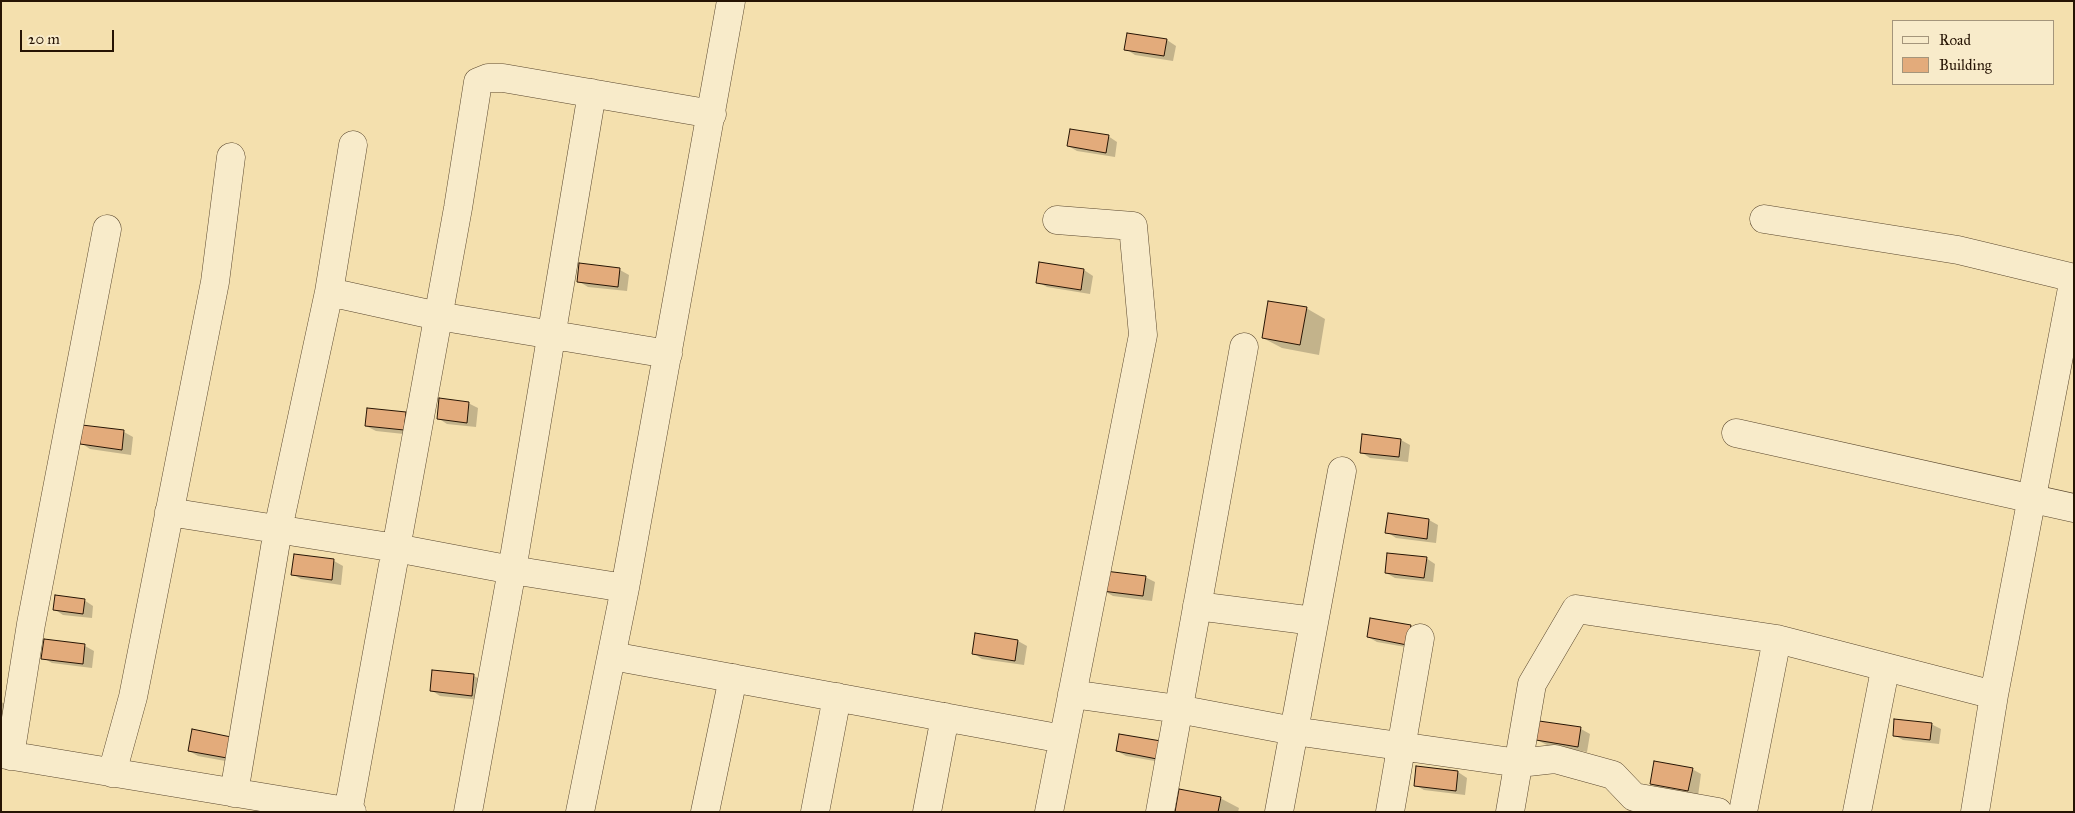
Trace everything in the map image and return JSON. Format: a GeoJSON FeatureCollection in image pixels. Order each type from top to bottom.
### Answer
{"type":"FeatureCollection","features":[{"type":"Feature","properties":{"kind":"street"},"geometry":{"type":"LineString","coordinates":[[580,812],[612,656],[712,114],[731,1]]}},
{"type":"Feature","properties":{"kind":"street"},"geometry":{"type":"LineString","coordinates":[[107,229],[6,755],[349,811],[478,82],[488,78],[502,78],[712,114]]}},
{"type":"Feature","properties":{"kind":"street"},"geometry":{"type":"LineString","coordinates":[[468,812],[512,570],[592,93]]}},
{"type":"Feature","properties":{"kind":"street"},"geometry":{"type":"LineString","coordinates":[[234,793],[278,529],[329,292],[353,145]]}},
{"type":"Feature","properties":{"kind":"street"},"geometry":{"type":"LineString","coordinates":[[112,773],[132,697],[215,282],[231,157]]}},
{"type":"Feature","properties":{"kind":"street"},"geometry":{"type":"LineString","coordinates":[[1764,219],[1958,250],[2074,278],[2030,500],[1994,695],[1975,812]]}},
{"type":"Feature","properties":{"kind":"street"},"geometry":{"type":"LineString","coordinates":[[1049,812],[1143,335],[1133,226],[1057,220]]}},
{"type":"Feature","properties":{"kind":"street"},"geometry":{"type":"LineString","coordinates":[[329,292],[438,316],[668,354]]}},
{"type":"Feature","properties":{"kind":"street"},"geometry":{"type":"LineString","coordinates":[[1160,812],[1244,347]]}},
{"type":"Feature","properties":{"kind":"street"},"geometry":{"type":"LineString","coordinates":[[1736,433],[2030,500],[2074,508]]}},
{"type":"Feature","properties":{"kind":"street"},"geometry":{"type":"LineString","coordinates":[[1279,812],[1342,471]]}},
{"type":"Feature","properties":{"kind":"street"},"geometry":{"type":"LineString","coordinates":[[169,512],[396,548],[512,570],[624,588]]}},
{"type":"Feature","properties":{"kind":"street"},"geometry":{"type":"LineString","coordinates":[[1197,606],[1314,621]]}},
{"type":"Feature","properties":{"kind":"street"},"geometry":{"type":"LineString","coordinates":[[1510,812],[1532,684],[1576,609],[1777,639],[1994,695]]}},
{"type":"Feature","properties":{"kind":"street"},"geometry":{"type":"LineString","coordinates":[[1390,812],[1420,638]]}},
{"type":"Feature","properties":{"kind":"street"},"geometry":{"type":"LineString","coordinates":[[1742,812],[1777,639]]}},
{"type":"Feature","properties":{"kind":"street"},"geometry":{"type":"LineString","coordinates":[[612,656],[1063,739]]}},
{"type":"Feature","properties":{"kind":"street"},"geometry":{"type":"LineString","coordinates":[[705,812],[733,678]]}},
{"type":"Feature","properties":{"kind":"street"},"geometry":{"type":"LineString","coordinates":[[1858,812],[1882,680]]}},
{"type":"Feature","properties":{"kind":"street"},"geometry":{"type":"LineString","coordinates":[[1072,694],[1178,709],[1294,731],[1519,763],[1555,759],[1613,775],[1632,804],[1718,812]]}},
{"type":"Feature","properties":{"kind":"street"},"geometry":{"type":"LineString","coordinates":[[815,812],[837,697]]}},
{"type":"Feature","properties":{"kind":"street"},"geometry":{"type":"LineString","coordinates":[[927,812],[945,717]]}},
{"type":"Feature","properties":{"kind":"building"},"geometry":{"type":"Polygon","coordinates":[[[1127,33],[1167,39],[1164,56],[1124,50],[1127,33]]]}},
{"type":"Feature","properties":{"kind":"building"},"geometry":{"type":"Polygon","coordinates":[[[1070,129],[1109,135],[1106,153],[1067,146],[1070,129]]]}},
{"type":"Feature","properties":{"kind":"building"},"geometry":{"type":"Polygon","coordinates":[[[1039,262],[1084,269],[1081,290],[1036,283],[1039,262]]]}},
{"type":"Feature","properties":{"kind":"building"},"geometry":{"type":"Polygon","coordinates":[[[579,263],[620,268],[618,287],[577,282],[579,263]]]}},
{"type":"Feature","properties":{"kind":"building"},"geometry":{"type":"Polygon","coordinates":[[[1268,301],[1307,307],[1300,345],[1262,338],[1268,301]]]}},
{"type":"Feature","properties":{"kind":"building"},"geometry":{"type":"Polygon","coordinates":[[[439,398],[469,402],[467,423],[437,419],[439,398]]]}},
{"type":"Feature","properties":{"kind":"building"},"geometry":{"type":"Polygon","coordinates":[[[367,408],[406,412],[404,430],[365,426],[367,408]]]}},
{"type":"Feature","properties":{"kind":"building"},"geometry":{"type":"Polygon","coordinates":[[[82,425],[124,430],[122,450],[80,444],[82,425]]]}},
{"type":"Feature","properties":{"kind":"building"},"geometry":{"type":"Polygon","coordinates":[[[1362,434],[1401,439],[1399,457],[1360,453],[1362,434]]]}},
{"type":"Feature","properties":{"kind":"building"},"geometry":{"type":"Polygon","coordinates":[[[1388,513],[1429,519],[1427,539],[1385,533],[1388,513]]]}},
{"type":"Feature","properties":{"kind":"building"},"geometry":{"type":"Polygon","coordinates":[[[1387,553],[1427,557],[1424,578],[1385,573],[1387,553]]]}},
{"type":"Feature","properties":{"kind":"building"},"geometry":{"type":"Polygon","coordinates":[[[294,554],[334,559],[332,580],[291,575],[294,554]]]}},
{"type":"Feature","properties":{"kind":"building"},"geometry":{"type":"Polygon","coordinates":[[[1105,571],[1146,576],[1143,596],[1102,591],[1105,571]]]}},
{"type":"Feature","properties":{"kind":"building"},"geometry":{"type":"Polygon","coordinates":[[[55,595],[85,599],[83,614],[53,610],[55,595]]]}},
{"type":"Feature","properties":{"kind":"building"},"geometry":{"type":"Polygon","coordinates":[[[1370,618],[1411,625],[1407,645],[1367,637],[1370,618]]]}},
{"type":"Feature","properties":{"kind":"building"},"geometry":{"type":"Polygon","coordinates":[[[975,633],[1018,640],[1015,661],[972,654],[975,633]]]}},
{"type":"Feature","properties":{"kind":"building"},"geometry":{"type":"Polygon","coordinates":[[[44,639],[85,644],[83,664],[41,659],[44,639]]]}},
{"type":"Feature","properties":{"kind":"building"},"geometry":{"type":"Polygon","coordinates":[[[432,670],[474,674],[472,696],[430,691],[432,670]]]}},
{"type":"Feature","properties":{"kind":"building"},"geometry":{"type":"Polygon","coordinates":[[[1894,719],[1932,723],[1930,740],[1893,736],[1894,719]]]}},
{"type":"Feature","properties":{"kind":"building"},"geometry":{"type":"Polygon","coordinates":[[[1539,721],[1581,727],[1578,747],[1536,740],[1539,721]]]}},
{"type":"Feature","properties":{"kind":"building"},"geometry":{"type":"Polygon","coordinates":[[[192,729],[231,737],[227,758],[188,751],[192,729]]]}},
{"type":"Feature","properties":{"kind":"building"},"geometry":{"type":"Polygon","coordinates":[[[1119,734],[1161,741],[1157,759],[1116,751],[1119,734]]]}},
{"type":"Feature","properties":{"kind":"building"},"geometry":{"type":"Polygon","coordinates":[[[1654,761],[1693,768],[1688,791],[1650,784],[1654,761]]]}},
{"type":"Feature","properties":{"kind":"building"},"geometry":{"type":"Polygon","coordinates":[[[1416,766],[1458,771],[1456,791],[1414,786],[1416,766]]]}},
{"type":"Feature","properties":{"kind":"building"},"geometry":{"type":"Polygon","coordinates":[[[1179,789],[1221,797],[1218,812],[1175,812],[1179,789]]]}}]}
